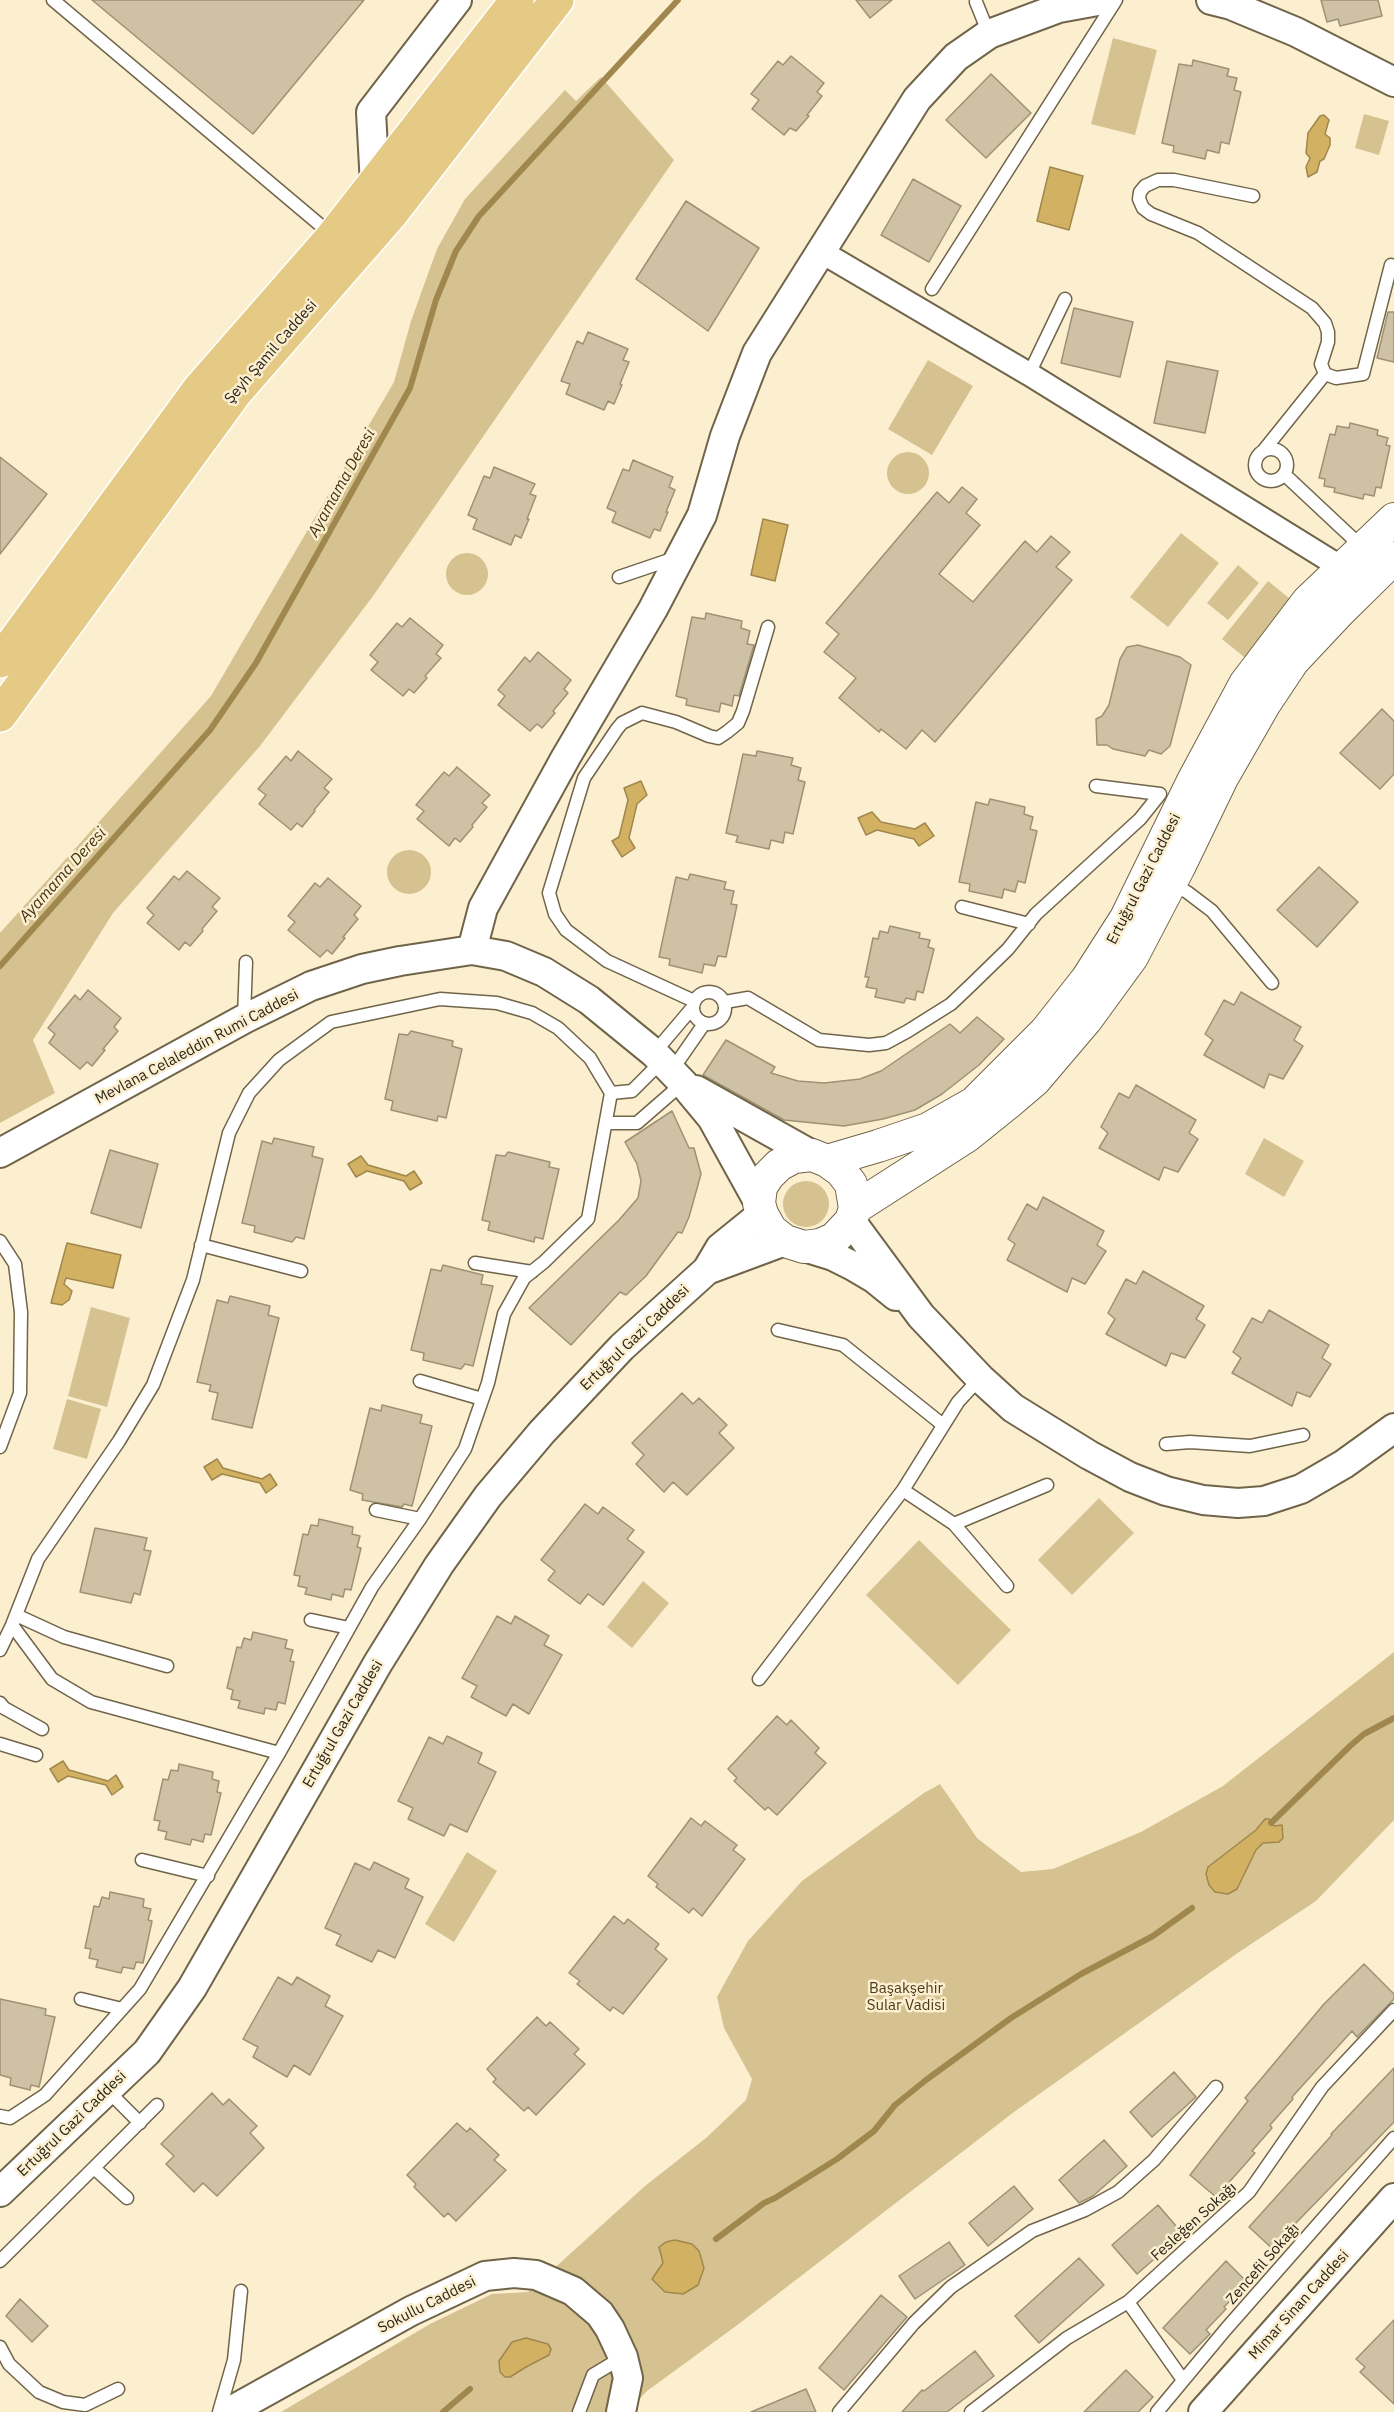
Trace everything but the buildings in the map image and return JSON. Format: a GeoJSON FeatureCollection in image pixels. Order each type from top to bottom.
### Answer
{"type":"FeatureCollection","features":[{"type":"Feature","properties":{"kind":"main road","name":"Şeyh Şamil Caddesi"},"geometry":{"type":"LineString","coordinates":[[0,661],[200,388],[375,185],[517,0]]}},
{"type":"Feature","properties":{"kind":"main road","name":"Şeyh Şamil Caddesi"},"geometry":{"type":"LineString","coordinates":[[0,715],[235,393],[392,214],[557,0]]}},
{"type":"Feature","properties":{"kind":"main road","name":"Ertuğrul Gazi Caddesi"},"geometry":{"type":"LineString","coordinates":[[853,1214],[967,1136],[1035,1080],[1086,1020],[1132,957],[1171,884],[1222,778],[1264,703],[1293,661],[1375,561],[1394,519]]}},
{"type":"Feature","properties":{"kind":"main road","name":"Ertuğrul Gazi Caddesi"},"geometry":{"type":"LineString","coordinates":[[819,1158],[928,1129],[974,1103],[1046,1031],[1087,979],[1122,927],[1193,782],[1245,684],[1308,601],[1375,561]]}},
{"type":"Feature","properties":{"kind":"main road"},"geometry":{"type":"LineString","coordinates":[[794,1157],[819,1158],[841,1171],[851,1184],[853,1214],[842,1233],[834,1239],[820,1245],[794,1244],[771,1230],[760,1208],[761,1187],[779,1165],[794,1157]]}},
{"type":"Feature","properties":{"kind":"street"},"geometry":{"type":"LineString","coordinates":[[375,185],[371,112],[457,0]]}},
{"type":"Feature","properties":{"kind":"street"},"geometry":{"type":"LineString","coordinates":[[472,951],[483,908],[566,756],[682,556],[702,515],[725,436],[757,353],[917,99],[956,57],[989,34],[1059,8],[1103,0]]}},
{"type":"Feature","properties":{"kind":"street"},"geometry":{"type":"LineString","coordinates":[[1211,0],[1231,5],[1296,32],[1394,82]]}},
{"type":"Feature","properties":{"kind":"street"},"geometry":{"type":"LineString","coordinates":[[820,251],[1029,374],[1375,561]]}},
{"type":"Feature","properties":{"kind":"street","name":"Mevlana Celaleddin Rumi Caddesi"},"geometry":{"type":"LineString","coordinates":[[0,1153],[244,1019],[311,986],[362,969],[472,951],[506,956],[544,972],[589,1000],[668,1067]]}},
{"type":"Feature","properties":{"kind":"street"},"geometry":{"type":"LineString","coordinates":[[668,1067],[819,1158]]}},
{"type":"Feature","properties":{"kind":"street"},"geometry":{"type":"LineString","coordinates":[[668,1067],[712,1118],[760,1208],[720,1248],[706,1270]]}},
{"type":"Feature","properties":{"kind":"street"},"geometry":{"type":"LineString","coordinates":[[853,1214],[921,1316]]}},
{"type":"Feature","properties":{"kind":"street"},"geometry":{"type":"LineString","coordinates":[[706,1270],[794,1244],[832,1256],[875,1279],[921,1316],[980,1378],[1013,1408],[1089,1455],[1131,1477],[1166,1491],[1203,1500],[1238,1503],[1264,1501],[1300,1489],[1344,1464],[1394,1428]]}},
{"type":"Feature","properties":{"kind":"street","name":"Ertuğrul Gazi Caddesi"},"geometry":{"type":"LineString","coordinates":[[0,2192],[147,2052],[192,1988],[378,1663],[439,1565],[488,1496],[542,1432],[622,1347],[706,1270]]}},
{"type":"Feature","properties":{"kind":"street","name":"Mimar Sinan Caddesi"},"geometry":{"type":"LineString","coordinates":[[1203,2412],[1394,2198]]}},
{"type":"Feature","properties":{"kind":"street","name":"Sokullu Caddesi"},"geometry":{"type":"LineString","coordinates":[[229,2412],[411,2311],[485,2276],[514,2272],[536,2276],[573,2291],[600,2314],[610,2329],[623,2358],[628,2378],[621,2412]]}},
{"type":"Feature","properties":{"kind":"lane"},"geometry":{"type":"LineString","coordinates":[[53,0],[333,236]]}},
{"type":"Feature","properties":{"kind":"lane"},"geometry":{"type":"LineString","coordinates":[[932,289],[1116,0]]}},
{"type":"Feature","properties":{"kind":"lane"},"geometry":{"type":"LineString","coordinates":[[976,2],[989,34]]}},
{"type":"Feature","properties":{"kind":"lane"},"geometry":{"type":"LineString","coordinates":[[1253,196],[1174,180],[1158,180],[1144,186],[1139,199],[1143,208],[1151,214],[1197,233],[1320,315],[1328,332],[1326,353],[1321,364],[1325,374],[1335,378],[1363,374],[1391,265]]}},
{"type":"Feature","properties":{"kind":"lane"},"geometry":{"type":"LineString","coordinates":[[1029,374],[1065,299]]}},
{"type":"Feature","properties":{"kind":"lane"},"geometry":{"type":"LineString","coordinates":[[1284,474],[1270,480],[1260,476],[1255,462],[1325,374]]}},
{"type":"Feature","properties":{"kind":"lane"},"geometry":{"type":"LineString","coordinates":[[1264,450],[1274,449],[1283,455],[1287,464],[1284,474]]}},
{"type":"Feature","properties":{"kind":"lane"},"geometry":{"type":"LineString","coordinates":[[1284,474],[1375,561]]}},
{"type":"Feature","properties":{"kind":"lane"},"geometry":{"type":"LineString","coordinates":[[619,577],[682,556]]}},
{"type":"Feature","properties":{"kind":"lane"},"geometry":{"type":"LineString","coordinates":[[694,1004],[607,962],[566,930],[555,914],[549,893],[584,778],[616,729],[622,723],[642,713],[676,722],[709,736],[718,738],[727,732],[738,723],[743,711],[768,627]]}},
{"type":"Feature","properties":{"kind":"lane"},"geometry":{"type":"LineString","coordinates":[[725,1002],[748,998],[819,1040],[856,1045],[886,1043],[951,1004],[1008,949],[1036,914],[1140,819],[1160,794],[1096,786]]}},
{"type":"Feature","properties":{"kind":"lane"},"geometry":{"type":"LineString","coordinates":[[1171,884],[1187,892],[1212,910],[1272,983]]}},
{"type":"Feature","properties":{"kind":"lane"},"geometry":{"type":"LineString","coordinates":[[962,907],[1029,924]]}},
{"type":"Feature","properties":{"kind":"lane"},"geometry":{"type":"LineString","coordinates":[[244,1019],[246,962]]}},
{"type":"Feature","properties":{"kind":"lane"},"geometry":{"type":"LineString","coordinates":[[607,1123],[637,1123],[668,1067],[694,1004],[702,993],[712,992],[722,997],[725,1002],[725,1013],[719,1022],[704,1024],[695,1017],[694,1004]]}},
{"type":"Feature","properties":{"kind":"lane"},"geometry":{"type":"LineString","coordinates":[[0,1650],[38,1559],[119,1441],[153,1385],[193,1280],[229,1133],[249,1093],[279,1060],[331,1022],[440,999],[497,1003],[532,1013],[558,1028],[590,1058],[611,1093],[588,1219],[524,1278],[504,1314],[482,1399],[465,1449],[420,1519],[372,1587],[279,1753],[140,1989],[45,2095],[10,2118],[0,2116]]}},
{"type":"Feature","properties":{"kind":"lane"},"geometry":{"type":"LineString","coordinates":[[611,1093],[633,1091],[668,1067],[704,1024]]}},
{"type":"Feature","properties":{"kind":"lane"},"geometry":{"type":"LineString","coordinates":[[0,1241],[15,1264],[21,1312],[20,1393],[0,1447]]}},
{"type":"Feature","properties":{"kind":"lane"},"geometry":{"type":"LineString","coordinates":[[201,1245],[301,1271]]}},
{"type":"Feature","properties":{"kind":"lane"},"geometry":{"type":"LineString","coordinates":[[475,1263],[532,1272]]}},
{"type":"Feature","properties":{"kind":"lane"},"geometry":{"type":"LineString","coordinates":[[778,1330],[843,1345],[943,1425]]}},
{"type":"Feature","properties":{"kind":"lane"},"geometry":{"type":"LineString","coordinates":[[759,1678],[903,1490],[958,1402],[980,1378]]}},
{"type":"Feature","properties":{"kind":"lane"},"geometry":{"type":"LineString","coordinates":[[420,1381],[482,1399]]}},
{"type":"Feature","properties":{"kind":"lane"},"geometry":{"type":"LineString","coordinates":[[1166,1444],[1190,1442],[1250,1446],[1303,1435]]}},
{"type":"Feature","properties":{"kind":"lane"},"geometry":{"type":"LineString","coordinates":[[954,1524],[1047,1485]]}},
{"type":"Feature","properties":{"kind":"lane"},"geometry":{"type":"LineString","coordinates":[[903,1490],[954,1524],[1007,1586]]}},
{"type":"Feature","properties":{"kind":"lane"},"geometry":{"type":"LineString","coordinates":[[376,1510],[420,1519]]}},
{"type":"Feature","properties":{"kind":"lane"},"geometry":{"type":"LineString","coordinates":[[14,1620],[167,1666]]}},
{"type":"Feature","properties":{"kind":"lane"},"geometry":{"type":"LineString","coordinates":[[14,1620],[52,1679],[91,1702],[279,1753]]}},
{"type":"Feature","properties":{"kind":"lane"},"geometry":{"type":"LineString","coordinates":[[311,1620],[349,1628]]}},
{"type":"Feature","properties":{"kind":"lane"},"geometry":{"type":"LineString","coordinates":[[0,1703],[4,1708],[42,1729]]}},
{"type":"Feature","properties":{"kind":"lane"},"geometry":{"type":"LineString","coordinates":[[0,1744],[36,1755]]}},
{"type":"Feature","properties":{"kind":"lane"},"geometry":{"type":"LineString","coordinates":[[142,1860],[208,1876]]}},
{"type":"Feature","properties":{"kind":"lane"},"geometry":{"type":"LineString","coordinates":[[81,2000],[122,2009]]}},
{"type":"Feature","properties":{"kind":"lane","name":"Fesleğen Sokağı"},"geometry":{"type":"LineString","coordinates":[[971,2412],[1067,2338],[1128,2302],[1249,2192],[1322,2087],[1394,2010]]}},
{"type":"Feature","properties":{"kind":"lane"},"geometry":{"type":"LineString","coordinates":[[839,2412],[914,2323],[951,2287],[1032,2231],[1085,2211],[1118,2192],[1154,2160],[1216,2087]]}},
{"type":"Feature","properties":{"kind":"lane"},"geometry":{"type":"LineString","coordinates":[[107,2090],[140,2123]]}},
{"type":"Feature","properties":{"kind":"lane"},"geometry":{"type":"LineString","coordinates":[[0,2261],[157,2105]]}},
{"type":"Feature","properties":{"kind":"lane","name":"Zencefil Sokağı"},"geometry":{"type":"LineString","coordinates":[[1157,2412],[1394,2138]]}},
{"type":"Feature","properties":{"kind":"lane"},"geometry":{"type":"LineString","coordinates":[[94,2168],[127,2198]]}},
{"type":"Feature","properties":{"kind":"lane"},"geometry":{"type":"LineString","coordinates":[[219,2412],[234,2360],[241,2291]]}},
{"type":"Feature","properties":{"kind":"lane"},"geometry":{"type":"LineString","coordinates":[[1128,2302],[1183,2380]]}},
{"type":"Feature","properties":{"kind":"lane"},"geometry":{"type":"LineString","coordinates":[[0,2347],[9,2364],[39,2392],[63,2402],[85,2404],[118,2389]]}},
{"type":"Feature","properties":{"kind":"lane"},"geometry":{"type":"LineString","coordinates":[[579,2412],[593,2375],[623,2358]]}},
{"type":"Feature","properties":{"kind":"green space"},"geometry":{"type":"Polygon","coordinates":[[[1113,38],[1157,50],[1135,135],[1091,124],[1113,38]]]}},
{"type":"Feature","properties":{"kind":"green space"},"geometry":{"type":"Polygon","coordinates":[[[601,77],[674,160],[373,596],[260,746],[113,913],[33,1040],[55,1093],[0,1123],[0,933],[211,696],[394,382],[411,321],[437,249],[465,199],[565,90],[576,101],[601,77]]]}},
{"type":"Feature","properties":{"kind":"green space"},"geometry":{"type":"Polygon","coordinates":[[[1364,114],[1389,121],[1379,155],[1355,148],[1364,114]]]}},
{"type":"Feature","properties":{"kind":"green space"},"geometry":{"type":"Polygon","coordinates":[[[928,360],[973,386],[932,455],[888,429],[928,360]]]}},
{"type":"Feature","properties":{"kind":"green space"},"geometry":{"type":"Polygon","coordinates":[[[908,452],[923,458],[929,473],[923,488],[908,494],[893,488],[887,473],[893,458],[908,452]]]}},
{"type":"Feature","properties":{"kind":"green space"},"geometry":{"type":"Polygon","coordinates":[[[1181,533],[1219,563],[1168,627],[1130,597],[1181,533]]]}},
{"type":"Feature","properties":{"kind":"green space"},"geometry":{"type":"Polygon","coordinates":[[[467,553],[482,559],[488,574],[482,589],[467,595],[452,589],[446,574],[452,559],[467,553]]]}},
{"type":"Feature","properties":{"kind":"green space"},"geometry":{"type":"Polygon","coordinates":[[[1238,565],[1259,583],[1228,620],[1207,603],[1238,565]]]}},
{"type":"Feature","properties":{"kind":"green space"},"geometry":{"type":"Polygon","coordinates":[[[1268,581],[1295,603],[1249,661],[1222,639],[1268,581]]]}},
{"type":"Feature","properties":{"kind":"green space"},"geometry":{"type":"Polygon","coordinates":[[[409,850],[425,856],[431,872],[425,888],[409,894],[393,888],[387,872],[393,856],[409,850]]]}},
{"type":"Feature","properties":{"kind":"green space"},"geometry":{"type":"Polygon","coordinates":[[[1264,1138],[1304,1161],[1284,1197],[1245,1174],[1264,1138]]]}},
{"type":"Feature","properties":{"kind":"green space"},"geometry":{"type":"Polygon","coordinates":[[[806,1181],[815,1182],[822,1188],[828,1195],[828,1213],[822,1220],[815,1226],[806,1227],[797,1226],[790,1220],[784,1213],[783,1204],[784,1195],[790,1188],[797,1182],[806,1181]]]}},
{"type":"Feature","properties":{"kind":"green space"},"geometry":{"type":"Polygon","coordinates":[[[91,1307],[130,1318],[107,1407],[68,1396],[91,1307]]]}},
{"type":"Feature","properties":{"kind":"green space"},"geometry":{"type":"Polygon","coordinates":[[[67,1399],[101,1409],[87,1459],[53,1449],[67,1399]]]}},
{"type":"Feature","properties":{"kind":"green space"},"geometry":{"type":"Polygon","coordinates":[[[1099,1498],[1134,1533],[1072,1595],[1038,1560],[1099,1498]]]}},
{"type":"Feature","properties":{"kind":"green space"},"geometry":{"type":"Polygon","coordinates":[[[919,1540],[1011,1630],[958,1685],[866,1595],[919,1540]]]}},
{"type":"Feature","properties":{"kind":"green space"},"geometry":{"type":"Polygon","coordinates":[[[643,1581],[669,1603],[632,1648],[607,1627],[643,1581]]]}},
{"type":"Feature","properties":{"kind":"green space","name":"Başakşehir Sular Vadisi"},"geometry":{"type":"Polygon","coordinates":[[[1394,1652],[1394,1820],[1316,1901],[1239,1952],[1014,2112],[736,2326],[647,2391],[627,2412],[281,2412],[430,2324],[492,2294],[528,2292],[645,2186],[706,2138],[746,2100],[752,2079],[724,2028],[717,1997],[748,1941],[802,1881],[924,1793],[940,1784],[977,1838],[1021,1872],[1053,1869],[1141,1832],[1223,1786],[1394,1652]]]}},
{"type":"Feature","properties":{"kind":"green space"},"geometry":{"type":"Polygon","coordinates":[[[467,1852],[497,1871],[454,1942],[425,1924],[467,1852]]]}},
{"type":"Feature","properties":{"kind":"shaded area"},"geometry":{"type":"Polygon","coordinates":[[[1324,115],[1329,120],[1325,134],[1330,138],[1330,145],[1324,159],[1320,161],[1317,172],[1308,177],[1306,167],[1310,158],[1306,153],[1308,133],[1320,116],[1324,115]]]}},
{"type":"Feature","properties":{"kind":"shaded area"},"geometry":{"type":"Polygon","coordinates":[[[1050,167],[1083,176],[1069,230],[1037,221],[1050,167]]]}},
{"type":"Feature","properties":{"kind":"shaded area"},"geometry":{"type":"Polygon","coordinates":[[[763,519],[788,525],[775,581],[751,575],[763,519]]]}},
{"type":"Feature","properties":{"kind":"shaded area"},"geometry":{"type":"Polygon","coordinates":[[[641,781],[647,795],[637,804],[629,838],[635,848],[622,857],[612,841],[619,837],[628,800],[624,788],[641,781]]]}},
{"type":"Feature","properties":{"kind":"shaded area"},"geometry":{"type":"Polygon","coordinates":[[[872,812],[881,822],[915,829],[925,823],[934,836],[919,846],[914,839],[877,830],[866,835],[858,818],[872,812]]]}},
{"type":"Feature","properties":{"kind":"shaded area"},"geometry":{"type":"Polygon","coordinates":[[[361,1156],[368,1165],[406,1176],[414,1171],[422,1183],[410,1190],[404,1181],[367,1171],[356,1177],[348,1164],[361,1156]]]}},
{"type":"Feature","properties":{"kind":"shaded area"},"geometry":{"type":"Polygon","coordinates":[[[67,1243],[121,1255],[113,1288],[66,1278],[64,1284],[72,1291],[69,1300],[62,1305],[51,1303],[67,1243]]]}},
{"type":"Feature","properties":{"kind":"shaded area"},"geometry":{"type":"Polygon","coordinates":[[[217,1459],[223,1468],[262,1479],[270,1474],[277,1485],[266,1493],[260,1483],[222,1474],[212,1480],[204,1467],[217,1459]]]}},
{"type":"Feature","properties":{"kind":"shaded area"},"geometry":{"type":"Polygon","coordinates":[[[63,1761],[69,1770],[108,1781],[116,1775],[123,1787],[112,1795],[106,1785],[68,1776],[58,1782],[50,1769],[63,1761]]]}},
{"type":"Feature","properties":{"kind":"shaded area"},"geometry":{"type":"Polygon","coordinates":[[[1265,1819],[1269,1819],[1274,1826],[1282,1825],[1283,1838],[1279,1842],[1263,1843],[1256,1850],[1237,1889],[1228,1894],[1215,1892],[1209,1885],[1206,1874],[1208,1867],[1256,1830],[1265,1819]]]}},
{"type":"Feature","properties":{"kind":"shaded area"},"geometry":{"type":"Polygon","coordinates":[[[675,2240],[692,2244],[699,2251],[704,2268],[698,2285],[683,2294],[665,2292],[652,2279],[663,2263],[659,2247],[675,2240]]]}},
{"type":"Feature","properties":{"kind":"shaded area"},"geometry":{"type":"Polygon","coordinates":[[[526,2338],[548,2344],[551,2349],[549,2355],[510,2377],[505,2377],[500,2372],[499,2361],[512,2342],[526,2338]]]}},
{"type":"Feature","properties":{"kind":"waterway","name":"Ayamama Deresi"},"geometry":{"type":"LineString","coordinates":[[0,966],[210,730],[256,663],[410,388],[436,300],[456,251],[479,216],[678,0]]}},
{"type":"Feature","properties":{"kind":"waterway"},"geometry":{"type":"LineString","coordinates":[[1271,1823],[1364,1734],[1394,1718]]}},
{"type":"Feature","properties":{"kind":"waterway"},"geometry":{"type":"LineString","coordinates":[[716,2239],[764,2203],[837,2159],[874,2131],[895,2105],[1011,2018],[1081,1974],[1153,1936],[1192,1908]]}},
{"type":"Feature","properties":{"kind":"waterway"},"geometry":{"type":"LineString","coordinates":[[443,2412],[470,2389]]}}]}
